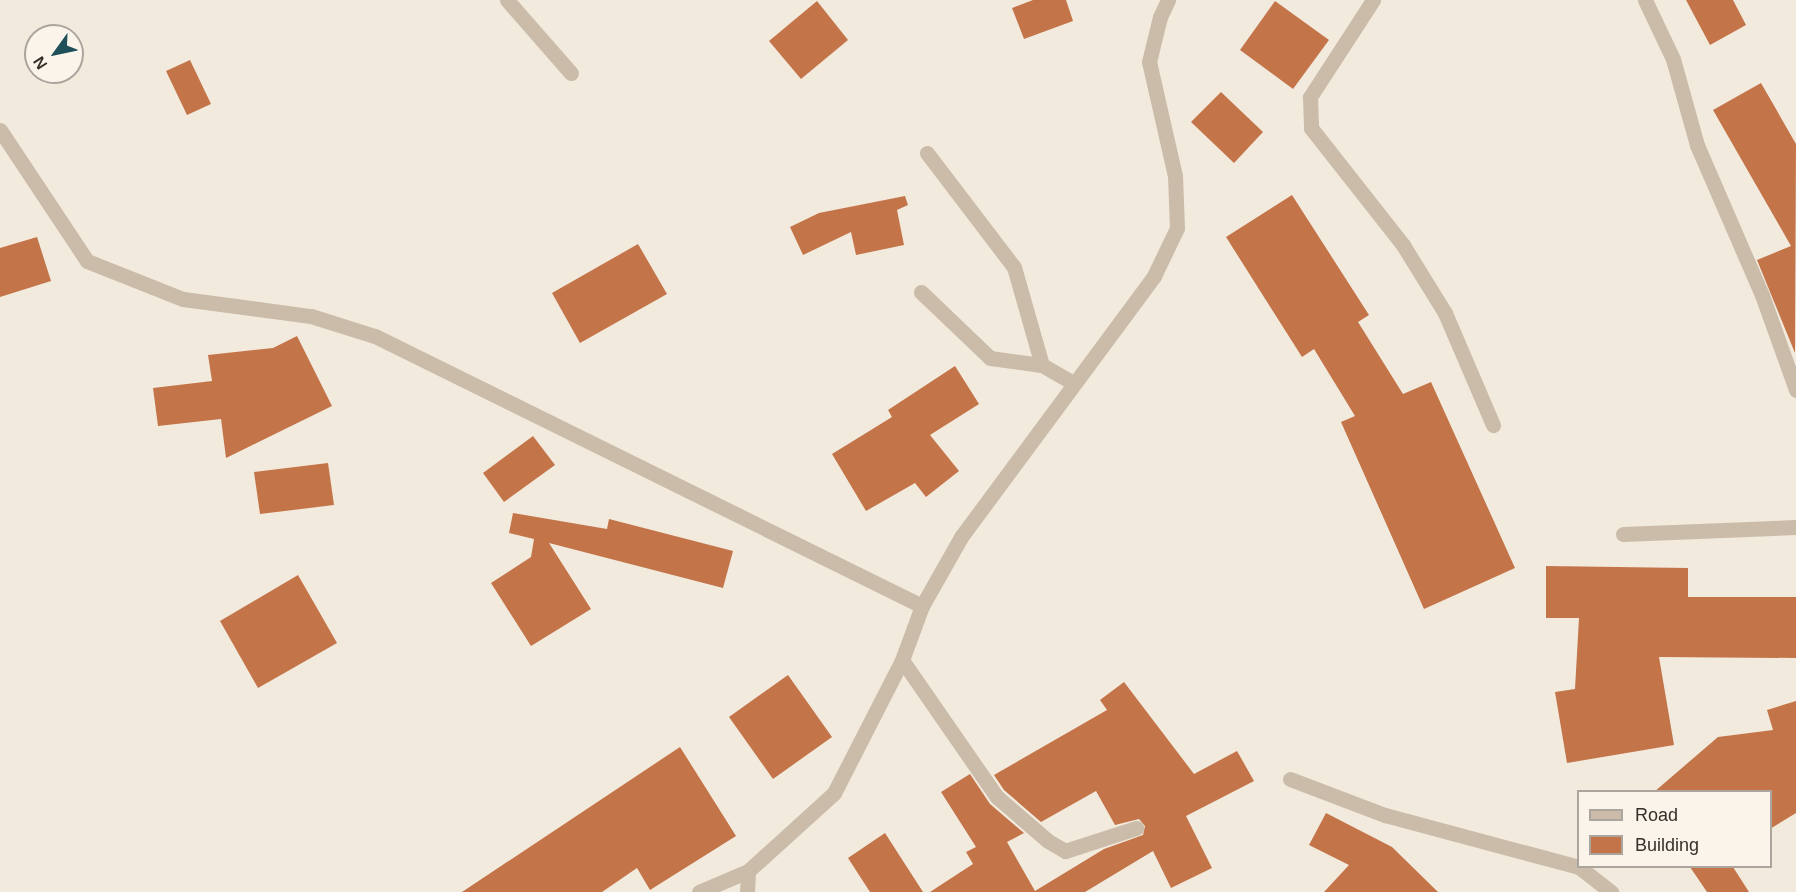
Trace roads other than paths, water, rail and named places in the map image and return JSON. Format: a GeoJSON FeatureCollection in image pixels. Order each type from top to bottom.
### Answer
{"type":"FeatureCollection","features":[{"type":"Feature","properties":{"kind":"street"},"geometry":{"type":"LineString","coordinates":[[507,0],[571,74]]}},
{"type":"Feature","properties":{"kind":"street"},"geometry":{"type":"LineString","coordinates":[[699,892],[748,871],[834,793],[902,660],[922,606],[961,537],[1154,276],[1178,228],[1175,176],[1149,62],[1160,17],[1168,0]]}},
{"type":"Feature","properties":{"kind":"street"},"geometry":{"type":"LineString","coordinates":[[1373,0],[1310,97],[1311,128],[1403,245],[1445,313],[1493,425]]}},
{"type":"Feature","properties":{"kind":"street"},"geometry":{"type":"LineString","coordinates":[[1646,0],[1673,59],[1697,145],[1762,295],[1796,390]]}},
{"type":"Feature","properties":{"kind":"street"},"geometry":{"type":"LineString","coordinates":[[0,130],[87,261],[183,299],[311,316],[375,336],[922,606]]}},
{"type":"Feature","properties":{"kind":"street"},"geometry":{"type":"LineString","coordinates":[[927,153],[1014,267],[1042,365]]}},
{"type":"Feature","properties":{"kind":"street"},"geometry":{"type":"LineString","coordinates":[[921,292],[990,358],[1042,365],[1073,383]]}},
{"type":"Feature","properties":{"kind":"street"},"geometry":{"type":"LineString","coordinates":[[1623,534],[1796,527]]}},
{"type":"Feature","properties":{"kind":"street"},"geometry":{"type":"LineString","coordinates":[[902,660],[997,797],[1048,841],[1065,851],[1136,828]]}},
{"type":"Feature","properties":{"kind":"street"},"geometry":{"type":"LineString","coordinates":[[1290,779],[1385,815],[1577,866]]}},
{"type":"Feature","properties":{"kind":"street"},"geometry":{"type":"LineString","coordinates":[[1580,868],[1611,892]]}},
{"type":"Feature","properties":{"kind":"street"},"geometry":{"type":"LineString","coordinates":[[747,892],[748,871]]}}]}
